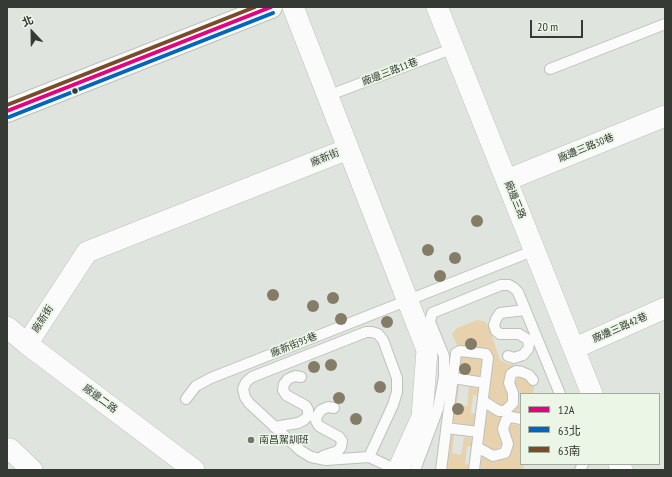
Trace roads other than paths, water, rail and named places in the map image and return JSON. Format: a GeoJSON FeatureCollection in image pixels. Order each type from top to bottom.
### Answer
{"type":"FeatureCollection","features":[{"type":"Feature","properties":{"kind":"street"},"geometry":{"type":"LineString","coordinates":[[7,111],[271,7]]}},
{"type":"Feature","properties":{"kind":"street"},"geometry":{"type":"LineString","coordinates":[[293,7],[348,149]]}},
{"type":"Feature","properties":{"kind":"street","name":"廠邊三路"},"geometry":{"type":"LineString","coordinates":[[437,7],[575,348],[592,393]]}},
{"type":"Feature","properties":{"kind":"street","name":"廠邊三路30巷"},"geometry":{"type":"LineString","coordinates":[[507,180],[665,116]]}},
{"type":"Feature","properties":{"kind":"street","name":"廠新街"},"geometry":{"type":"LineString","coordinates":[[27,344],[87,252],[348,149],[427,350],[422,417],[398,470]]}},
{"type":"Feature","properties":{"kind":"street","name":"廠邊三路42巷"},"geometry":{"type":"LineString","coordinates":[[575,348],[665,308]]}},
{"type":"Feature","properties":{"kind":"street","name":"廠邊二路"},"geometry":{"type":"LineString","coordinates":[[7,326],[27,344],[194,470]]}},
{"type":"Feature","properties":{"kind":"street"},"geometry":{"type":"LineString","coordinates":[[9,449],[32,470]]}},
{"type":"Feature","properties":{"kind":"lane"},"geometry":{"type":"LineString","coordinates":[[550,69],[665,24]]}},
{"type":"Feature","properties":{"kind":"lane","name":"廠邊三路11巷"},"geometry":{"type":"LineString","coordinates":[[327,96],[454,48]]}},
{"type":"Feature","properties":{"kind":"lane","name":"廠新街93巷"},"geometry":{"type":"LineString","coordinates":[[186,399],[196,386],[211,378],[535,250]]}},
{"type":"Feature","properties":{"kind":"lane"},"geometry":{"type":"LineString","coordinates":[[414,470],[438,408],[444,377],[444,356],[430,322],[430,316],[432,313],[501,285],[509,285],[518,292],[560,393]]}},
{"type":"Feature","properties":{"kind":"lane"},"geometry":{"type":"LineString","coordinates":[[508,356],[514,358],[523,355],[528,349],[527,338],[519,334],[500,334],[496,331],[494,325],[496,319],[500,314],[525,310]]}},
{"type":"Feature","properties":{"kind":"lane"},"geometry":{"type":"LineString","coordinates":[[369,457],[393,405],[397,392],[397,378],[383,340],[378,334],[366,332],[252,377],[246,382],[243,389],[244,397],[249,404],[301,452],[311,457],[326,460],[369,457],[398,470]]}},
{"type":"Feature","properties":{"kind":"lane"},"geometry":{"type":"LineString","coordinates":[[441,470],[453,378],[458,352],[486,354],[488,358],[474,470]]}},
{"type":"Feature","properties":{"kind":"lane"},"geometry":{"type":"LineString","coordinates":[[483,401],[499,411],[505,411],[513,403],[513,393],[509,383],[511,374],[522,372],[529,375],[533,380]]}},
{"type":"Feature","properties":{"kind":"lane"},"geometry":{"type":"LineString","coordinates":[[274,427],[298,423],[308,416],[306,406],[286,394],[283,390],[284,384],[288,379],[295,376],[301,377]]}},
{"type":"Feature","properties":{"kind":"lane"},"geometry":{"type":"LineString","coordinates":[[453,378],[485,383]]}},
{"type":"Feature","properties":{"kind":"lane"},"geometry":{"type":"LineString","coordinates":[[311,457],[331,454],[338,451],[341,447],[342,441],[340,437],[319,426],[316,421],[321,410],[328,407],[334,408]]}},
{"type":"Feature","properties":{"kind":"lane"},"geometry":{"type":"LineString","coordinates":[[477,447],[494,456],[505,453],[508,444],[503,429],[506,420],[511,417],[520,419]]}},
{"type":"Feature","properties":{"kind":"lane"},"geometry":{"type":"LineString","coordinates":[[446,428],[479,432]]}},
{"type":"Feature","properties":{"kind":"place","name":"南昌駕訓班"},"geometry":{"type":"Point","coordinates":[251,440]}}]}
